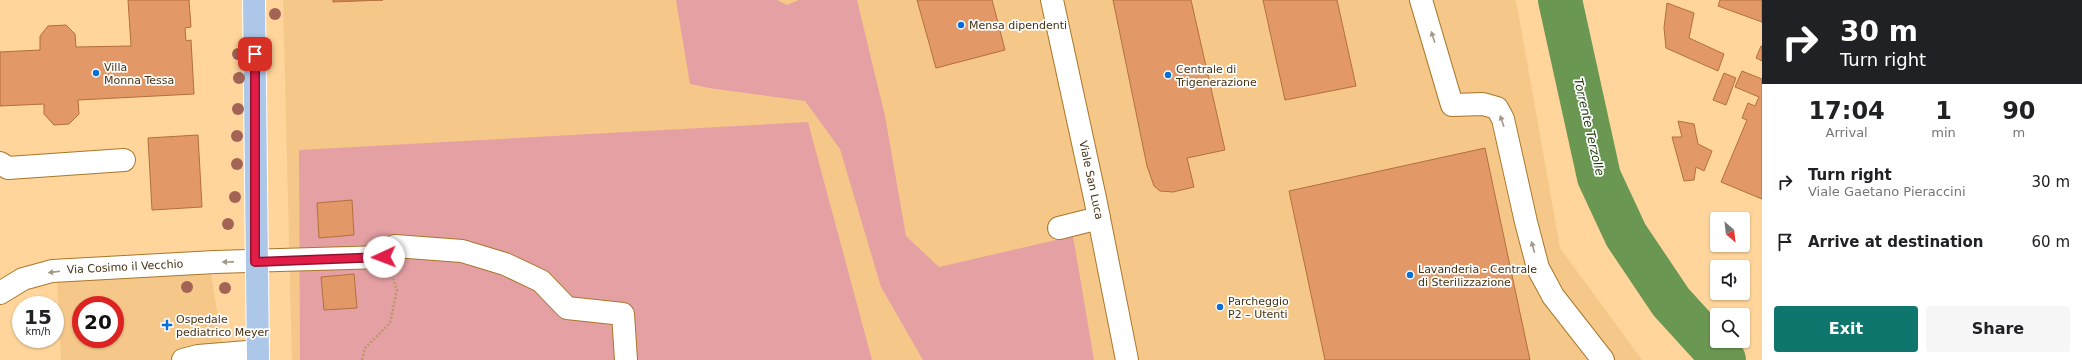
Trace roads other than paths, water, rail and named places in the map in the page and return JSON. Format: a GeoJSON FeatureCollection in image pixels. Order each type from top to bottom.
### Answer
{"type":"FeatureCollection","features":[{"type":"Feature","properties":{"kind":"main road"},"geometry":{"type":"LineString","coordinates":[[254,0],[255,262],[258,356]]}},
{"type":"Feature","properties":{"kind":"street","name":"Viale San Luca"},"geometry":{"type":"LineString","coordinates":[[1052,0],[1099,218],[1127,360]]}},
{"type":"Feature","properties":{"kind":"street"},"geometry":{"type":"LineString","coordinates":[[1421,0],[1452,105],[1483,104],[1496,108],[1503,119],[1538,268],[1553,296],[1603,360]]}},
{"type":"Feature","properties":{"kind":"street"},"geometry":{"type":"LineString","coordinates":[[0,163],[8,168],[124,160]]}},
{"type":"Feature","properties":{"kind":"street"},"geometry":{"type":"LineString","coordinates":[[1058,228],[1099,218]]}},
{"type":"Feature","properties":{"kind":"street","name":"Via Cosimo il Vecchio"},"geometry":{"type":"LineString","coordinates":[[0,293],[23,279],[52,271],[201,263],[384,257],[395,246],[462,251],[505,264],[541,281],[566,308],[623,314],[626,360]]}},
{"type":"Feature","properties":{"kind":"street"},"geometry":{"type":"LineString","coordinates":[[183,360],[198,356],[258,356]]}},
{"type":"Feature","properties":{"kind":"waterway","name":"Torrente Terzolle"},"geometry":{"type":"LineString","coordinates":[[1560,0],[1599,177],[1626,235],[1671,302],[1724,360]]}},
{"type":"Feature","properties":{"kind":"place","name":"Mensa dipendenti"},"geometry":{"type":"Point","coordinates":[961,25]}},
{"type":"Feature","properties":{"kind":"place","name":"Villa Monna Tessa"},"geometry":{"type":"Point","coordinates":[96,73]}},
{"type":"Feature","properties":{"kind":"place","name":"Centrale di Trigenerazione"},"geometry":{"type":"Point","coordinates":[1168,75]}},
{"type":"Feature","properties":{"kind":"place","name":"Lavanderia - Centrale di Sterilizzazione"},"geometry":{"type":"Point","coordinates":[1410,275]}},
{"type":"Feature","properties":{"kind":"place","name":"Parcheggio P2 – Utenti"},"geometry":{"type":"Point","coordinates":[1220,307]}},
{"type":"Feature","properties":{"kind":"place","name":"Ospedale pediatrico Meyer"},"geometry":{"type":"Point","coordinates":[167,325]}}]}
